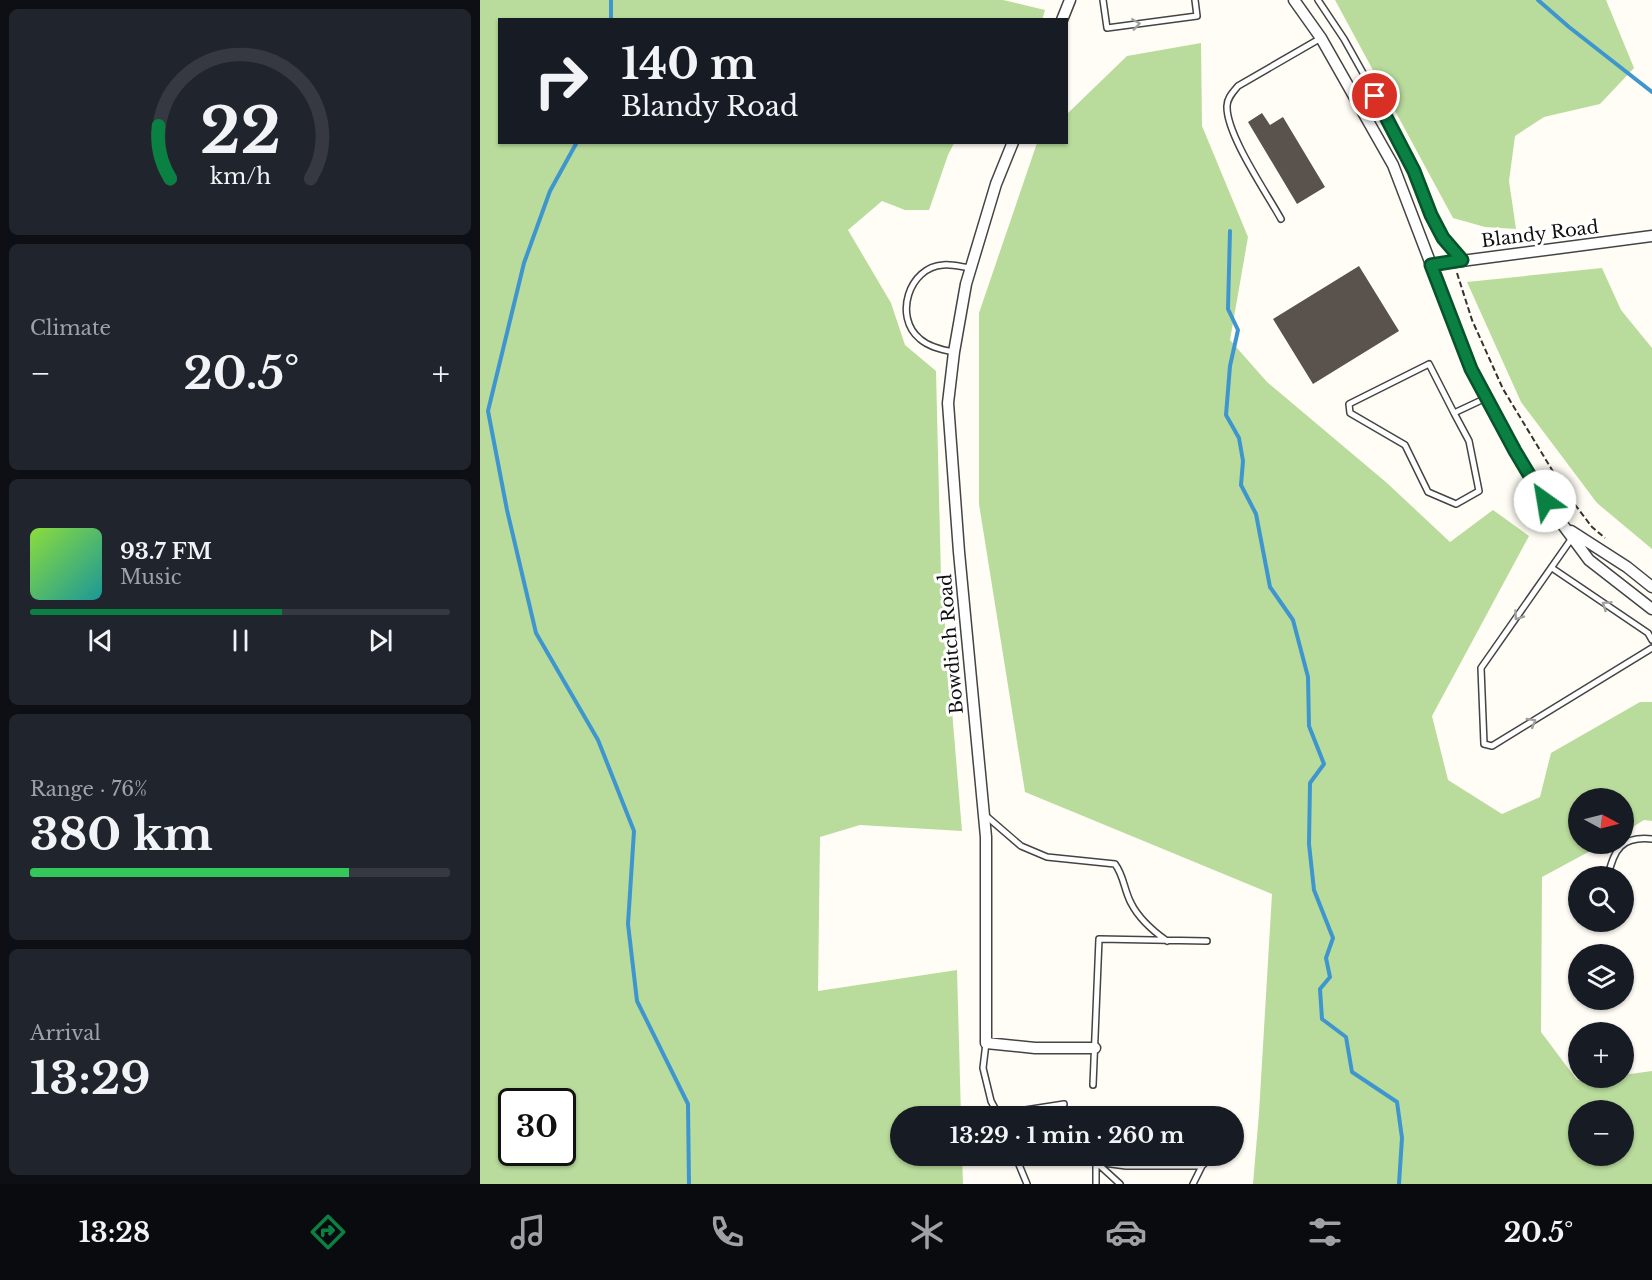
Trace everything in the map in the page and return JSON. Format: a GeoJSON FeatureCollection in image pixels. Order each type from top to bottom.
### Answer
{"type":"FeatureCollection","features":[{"type":"Feature","properties":{"kind":"street"},"geometry":{"type":"LineString","coordinates":[[1063,18],[1070,0]]}},
{"type":"Feature","properties":{"kind":"street"},"geometry":{"type":"LineString","coordinates":[[1293,0],[1321,38],[1393,165],[1471,369],[1515,451],[1563,525],[1589,560],[1652,609]]}},
{"type":"Feature","properties":{"kind":"street","name":"Bowditch Road"},"geometry":{"type":"LineString","coordinates":[[986,1043],[986,837],[959,552],[948,403],[954,352],[971,268],[996,184],[1012,144]]}},
{"type":"Feature","properties":{"kind":"street","name":"Blandy Road"},"geometry":{"type":"LineString","coordinates":[[1431,265],[1652,236]]}},
{"type":"Feature","properties":{"kind":"street"},"geometry":{"type":"LineString","coordinates":[[1563,525],[1627,567],[1652,587]]}},
{"type":"Feature","properties":{"kind":"street"},"geometry":{"type":"LineString","coordinates":[[986,1043],[1035,1048],[1095,1048]]}},
{"type":"Feature","properties":{"kind":"lane"},"geometry":{"type":"LineString","coordinates":[[1103,0],[1107,28],[1197,16],[1195,0]]}},
{"type":"Feature","properties":{"kind":"lane"},"geometry":{"type":"LineString","coordinates":[[1317,0],[1344,39],[1386,114],[1414,171],[1431,215],[1458,261]]}},
{"type":"Feature","properties":{"kind":"lane"},"geometry":{"type":"LineString","coordinates":[[1281,219],[1232,132],[1227,108],[1228,99],[1238,86],[1321,38]]}},
{"type":"Feature","properties":{"kind":"lane"},"geometry":{"type":"LineString","coordinates":[[954,352],[937,348],[919,338],[908,321],[907,302],[912,284],[924,270],[943,265],[971,268]]}},
{"type":"Feature","properties":{"kind":"lane"},"geometry":{"type":"LineString","coordinates":[[1429,364],[1454,413],[1469,441],[1479,491],[1456,504],[1428,492],[1405,445],[1350,413],[1349,405],[1429,364]]}},
{"type":"Feature","properties":{"kind":"lane"},"geometry":{"type":"LineString","coordinates":[[1454,413],[1486,398]]}},
{"type":"Feature","properties":{"kind":"lane"},"geometry":{"type":"LineString","coordinates":[[1572,538],[1481,668],[1484,744],[1492,746],[1652,648]]}},
{"type":"Feature","properties":{"kind":"lane"},"geometry":{"type":"LineString","coordinates":[[1552,568],[1648,633],[1652,640]]}},
{"type":"Feature","properties":{"kind":"lane"},"geometry":{"type":"LineString","coordinates":[[984,814],[1021,846],[1047,857],[1115,864],[1122,874],[1131,903],[1149,928],[1167,941]]}},
{"type":"Feature","properties":{"kind":"lane"},"geometry":{"type":"LineString","coordinates":[[1610,866],[1612,858],[1622,844],[1639,837],[1652,839]]}},
{"type":"Feature","properties":{"kind":"lane"},"geometry":{"type":"LineString","coordinates":[[1093,1085],[1099,939],[1207,941]]}},
{"type":"Feature","properties":{"kind":"lane"},"geometry":{"type":"LineString","coordinates":[[986,1043],[983,1068],[994,1106]]}},
{"type":"Feature","properties":{"kind":"lane"},"geometry":{"type":"LineString","coordinates":[[1051,1106],[1064,1104]]}},
{"type":"Feature","properties":{"kind":"lane"},"geometry":{"type":"LineString","coordinates":[[1020,1166],[1027,1184]]}},
{"type":"Feature","properties":{"kind":"lane"},"geometry":{"type":"LineString","coordinates":[[1096,1166],[1096,1184]]}},
{"type":"Feature","properties":{"kind":"lane"},"geometry":{"type":"LineString","coordinates":[[1100,1166],[1120,1184]]}},
{"type":"Feature","properties":{"kind":"lane"},"geometry":{"type":"LineString","coordinates":[[1193,1184],[1202,1166]]}},
{"type":"Feature","properties":{"kind":"path"},"geometry":{"type":"LineString","coordinates":[[1458,261],[1472,320],[1503,388],[1566,493],[1592,527],[1609,542]]}},
{"type":"Feature","properties":{"kind":"green space"},"geometry":{"type":"Polygon","coordinates":[[[480,0],[1003,0],[1045,10],[1043,18],[498,18],[498,144],[954,144],[929,210],[905,210],[882,201],[848,230],[891,303],[905,345],[936,371],[941,578],[962,831],[860,825],[820,837],[818,991],[957,970],[961,1106],[890,1106],[890,1166],[962,1166],[963,1184],[480,1184],[480,0]]]}},
{"type":"Feature","properties":{"kind":"green space"},"geometry":{"type":"Polygon","coordinates":[[[1335,0],[1606,0],[1634,68],[1600,104],[1544,117],[1515,136],[1509,181],[1516,229],[1485,227],[1453,218],[1335,0]]]}},
{"type":"Feature","properties":{"kind":"green space"},"geometry":{"type":"Polygon","coordinates":[[[1201,43],[1202,126],[1248,237],[1230,340],[1267,382],[1387,483],[1450,542],[1493,510],[1529,536],[1432,716],[1448,780],[1502,814],[1540,797],[1551,753],[1640,702],[1652,702],[1652,821],[1644,820],[1634,826],[1634,788],[1568,788],[1568,854],[1585,854],[1542,877],[1541,1032],[1568,1068],[1568,1088],[1634,1088],[1634,1073],[1652,1071],[1652,1184],[1253,1184],[1272,894],[1025,792],[979,504],[979,313],[1037,144],[1068,144],[1068,113],[1127,56],[1201,43]]]}},
{"type":"Feature","properties":{"kind":"green space"},"geometry":{"type":"Polygon","coordinates":[[[1602,268],[1621,310],[1652,348],[1652,549],[1597,503],[1521,402],[1467,282],[1602,268]]]}},
{"type":"Feature","properties":{"kind":"building"},"geometry":{"type":"Polygon","coordinates":[[[1262,113],[1270,125],[1283,117],[1325,187],[1297,204],[1248,122],[1262,113]]]}},
{"type":"Feature","properties":{"kind":"building"},"geometry":{"type":"Polygon","coordinates":[[[1359,266],[1399,331],[1313,384],[1273,319],[1359,266]]]}},
{"type":"Feature","properties":{"kind":"waterway"},"geometry":{"type":"LineString","coordinates":[[611,0],[611,18]]}},
{"type":"Feature","properties":{"kind":"waterway"},"geometry":{"type":"LineString","coordinates":[[1538,0],[1652,92]]}},
{"type":"Feature","properties":{"kind":"waterway"},"geometry":{"type":"LineString","coordinates":[[576,144],[550,191],[524,263],[488,411],[507,510],[536,633],[598,740],[634,831],[628,924],[637,1001],[688,1104],[689,1184]]}},
{"type":"Feature","properties":{"kind":"waterway"},"geometry":{"type":"LineString","coordinates":[[1230,231],[1228,309],[1238,330],[1230,366],[1226,415],[1239,438],[1243,461],[1241,485],[1256,514],[1270,587],[1293,620],[1308,677],[1309,726],[1324,764],[1310,783],[1309,844],[1314,890],[1333,938],[1326,958],[1330,977],[1320,989],[1322,1019],[1346,1037],[1352,1072],[1397,1102],[1402,1138],[1399,1184]]}},
{"type":"Feature","properties":{"kind":"route"},"geometry":{"type":"LineString","coordinates":[[1375,96],[1414,171],[1431,215],[1443,238],[1462,260],[1431,265],[1471,369],[1545,501]]}}]}
